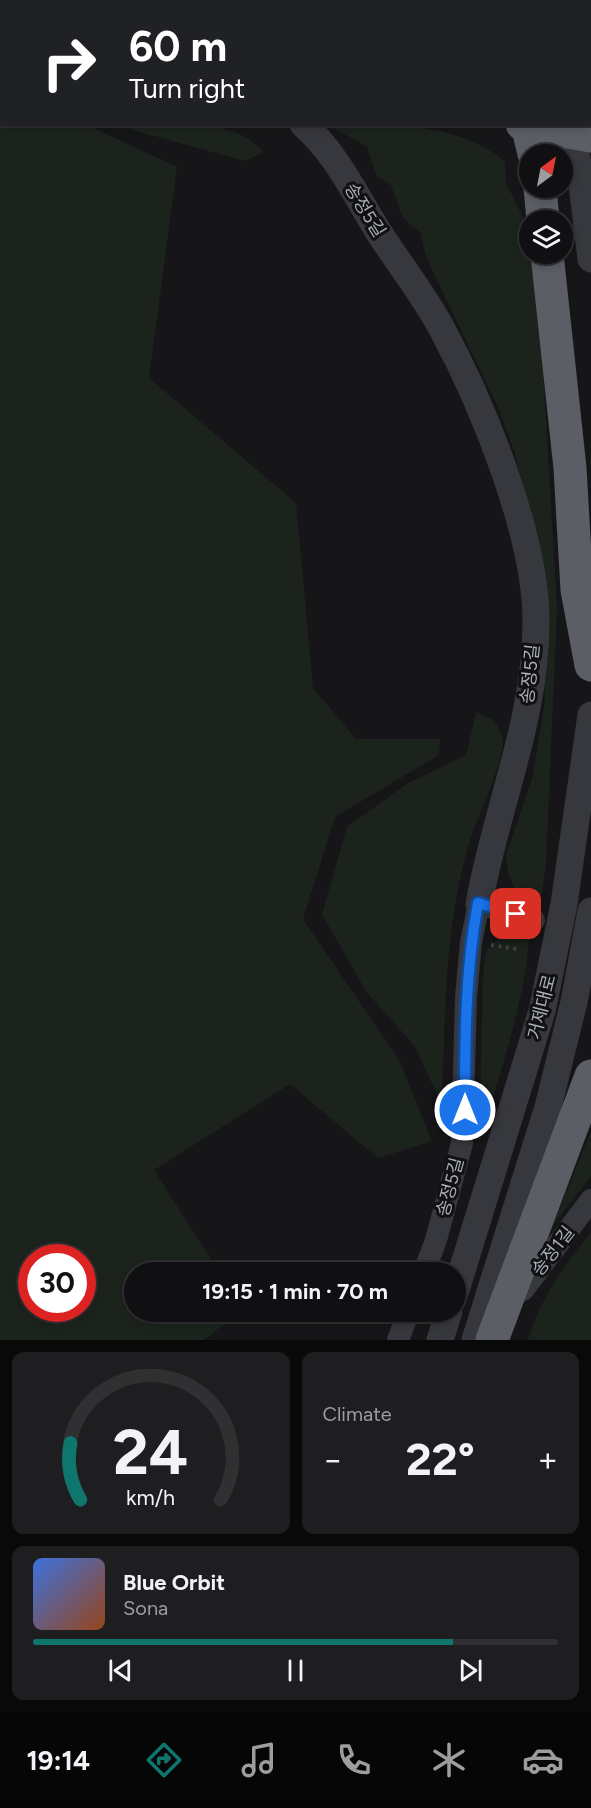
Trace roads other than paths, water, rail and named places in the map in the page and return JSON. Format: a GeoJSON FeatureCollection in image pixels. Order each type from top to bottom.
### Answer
{"type":"FeatureCollection","features":[{"type":"Feature","properties":{"kind":"highway"},"geometry":{"type":"LineString","coordinates":[[527,126],[532,144]]}},
{"type":"Feature","properties":{"kind":"highway"},"geometry":{"type":"LineString","coordinates":[[534,126],[591,136]]}},
{"type":"Feature","properties":{"kind":"highway"},"geometry":{"type":"LineString","coordinates":[[548,264],[570,468],[577,590],[591,665]]}},
{"type":"Feature","properties":{"kind":"highway"},"geometry":{"type":"LineString","coordinates":[[492,1340],[591,1076]]}},
{"type":"Feature","properties":{"kind":"street","name":"송정5길"},"geometry":{"type":"LineString","coordinates":[[305,126],[333,157],[442,328],[489,435],[531,564],[536,620],[525,725],[511,782],[489,849],[478,903],[465,997],[462,1143],[436,1240],[428,1262]]}},
{"type":"Feature","properties":{"kind":"street"},"geometry":{"type":"LineString","coordinates":[[570,126],[582,183],[591,259]]}},
{"type":"Feature","properties":{"kind":"street","name":"거제대로"},"geometry":{"type":"LineString","coordinates":[[465,1262],[542,1011],[564,904],[591,715]]}},
{"type":"Feature","properties":{"kind":"street"},"geometry":{"type":"LineString","coordinates":[[478,903],[534,920]]}},
{"type":"Feature","properties":{"kind":"street","name":"거제대로"},"geometry":{"type":"LineString","coordinates":[[475,1340],[548,1107],[574,1002],[591,911]]}},
{"type":"Feature","properties":{"kind":"street","name":"송정1길"},"geometry":{"type":"LineString","coordinates":[[509,1296],[523,1290],[591,1200]]}},
{"type":"Feature","properties":{"kind":"street"},"geometry":{"type":"LineString","coordinates":[[398,1340],[405,1322]]}},
{"type":"Feature","properties":{"kind":"street"},"geometry":{"type":"LineString","coordinates":[[440,1340],[446,1322]]}}]}
